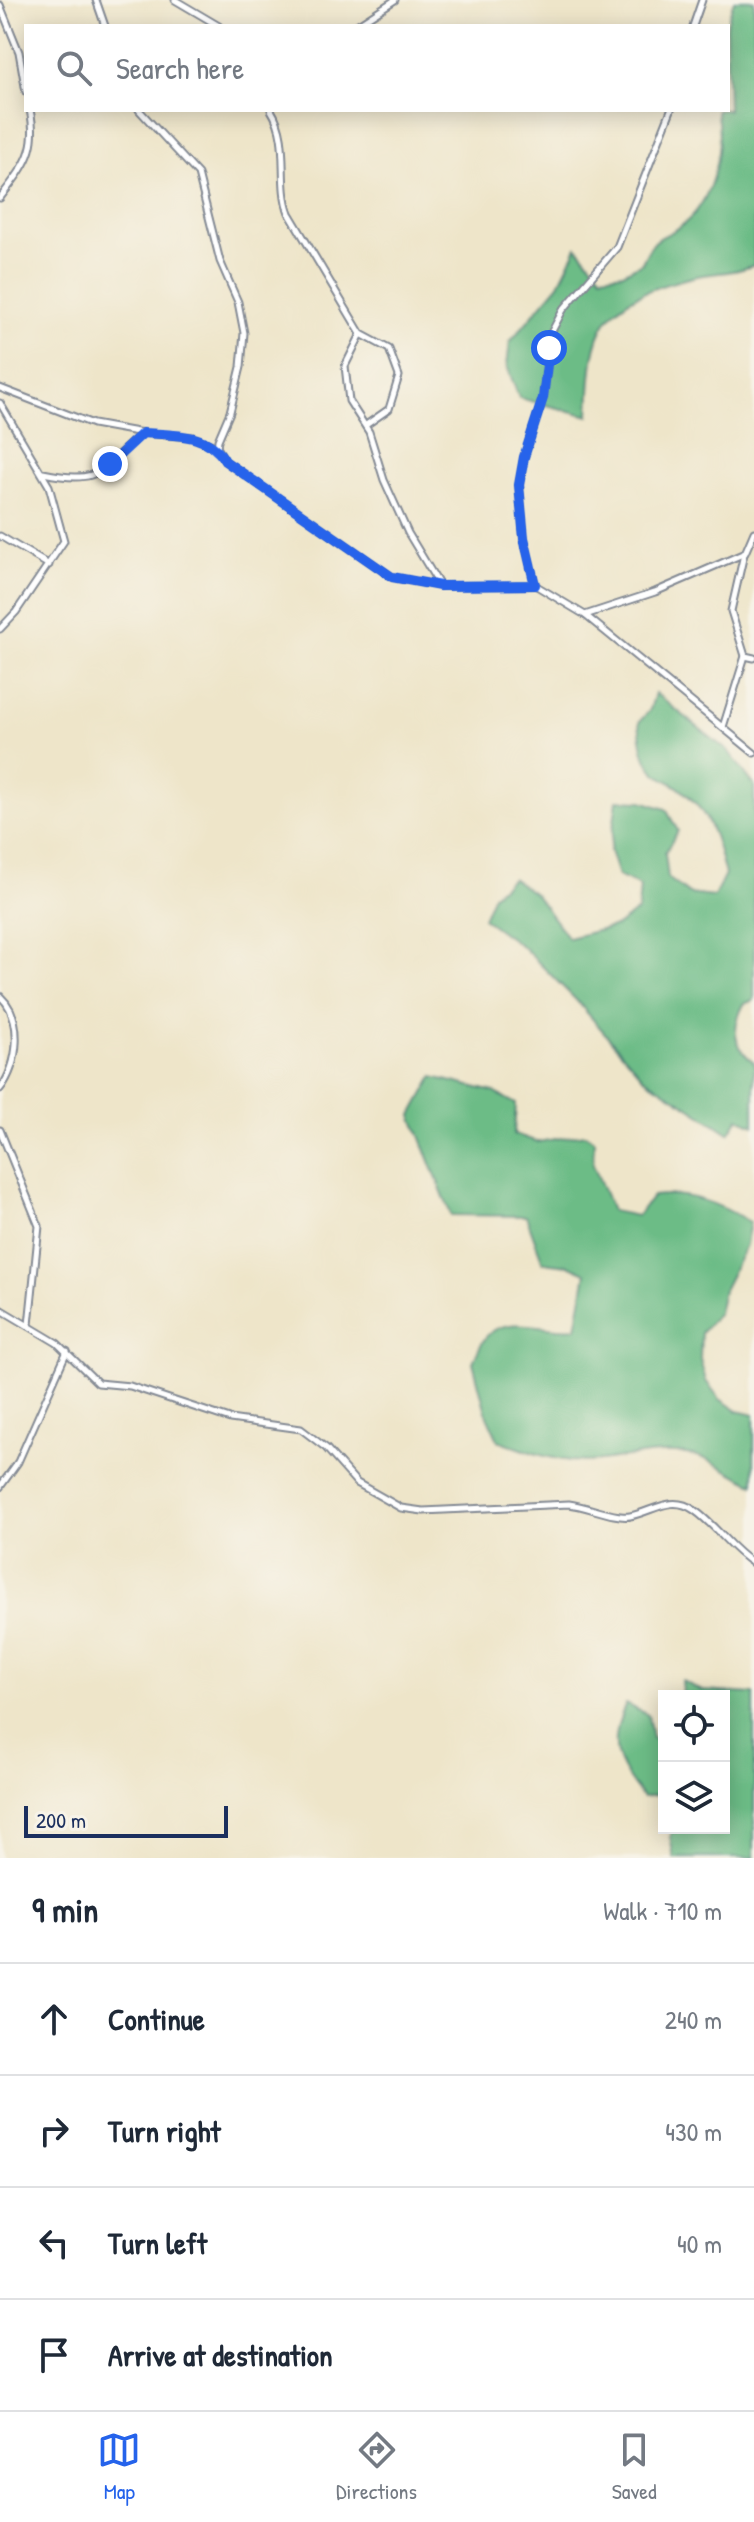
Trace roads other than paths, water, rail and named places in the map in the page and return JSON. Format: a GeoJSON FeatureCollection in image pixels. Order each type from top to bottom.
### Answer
{"type":"FeatureCollection","features":[{"type":"Feature","properties":{"kind":"street"},"geometry":{"type":"LineString","coordinates":[[96,0],[104,24]]}},
{"type":"Feature","properties":{"kind":"street"},"geometry":{"type":"LineString","coordinates":[[175,0],[216,24]]}},
{"type":"Feature","properties":{"kind":"street"},"geometry":{"type":"LineString","coordinates":[[358,24],[395,0]]}},
{"type":"Feature","properties":{"kind":"street"},"geometry":{"type":"LineString","coordinates":[[694,24],[702,0]]}},
{"type":"Feature","properties":{"kind":"street"},"geometry":{"type":"LineString","coordinates":[[0,5],[19,52],[24,81]]}},
{"type":"Feature","properties":{"kind":"street"},"geometry":{"type":"LineString","coordinates":[[0,198],[32,148],[35,134],[30,112]]}},
{"type":"Feature","properties":{"kind":"street"},"geometry":{"type":"LineString","coordinates":[[141,112],[198,174],[220,261],[238,302],[244,333],[241,367],[217,447]]}},
{"type":"Feature","properties":{"kind":"street"},"geometry":{"type":"LineString","coordinates":[[272,112],[280,138],[289,213],[361,334],[389,349],[399,376],[389,409],[366,425]]}},
{"type":"Feature","properties":{"kind":"street"},"geometry":{"type":"LineString","coordinates":[[535,585],[524,538],[519,485],[524,457],[543,398],[551,333],[563,310],[617,247],[670,112]]}},
{"type":"Feature","properties":{"kind":"street"},"geometry":{"type":"LineString","coordinates":[[361,334],[345,366],[349,401],[366,425],[404,523],[440,586]]}},
{"type":"Feature","properties":{"kind":"street"},"geometry":{"type":"LineString","coordinates":[[0,388],[93,424],[143,433],[192,437],[217,447],[225,461],[392,577],[440,586],[535,585],[585,615],[754,753]]}},
{"type":"Feature","properties":{"kind":"street"},"geometry":{"type":"LineString","coordinates":[[0,403],[43,473],[64,541],[0,629]]}},
{"type":"Feature","properties":{"kind":"street"},"geometry":{"type":"LineString","coordinates":[[43,473],[68,479],[96,476],[143,433]]}},
{"type":"Feature","properties":{"kind":"street"},"geometry":{"type":"LineString","coordinates":[[723,727],[745,656],[731,611],[745,553],[754,532]]}},
{"type":"Feature","properties":{"kind":"street"},"geometry":{"type":"LineString","coordinates":[[0,536],[49,565]]}},
{"type":"Feature","properties":{"kind":"street"},"geometry":{"type":"LineString","coordinates":[[585,615],[655,592],[745,553]]}},
{"type":"Feature","properties":{"kind":"street"},"geometry":{"type":"LineString","coordinates":[[745,656],[754,658]]}},
{"type":"Feature","properties":{"kind":"street"},"geometry":{"type":"LineString","coordinates":[[0,996],[13,1015],[15,1042],[13,1065],[0,1089]]}},
{"type":"Feature","properties":{"kind":"street"},"geometry":{"type":"LineString","coordinates":[[0,1130],[39,1226],[29,1325]]}},
{"type":"Feature","properties":{"kind":"street"},"geometry":{"type":"LineString","coordinates":[[0,1309],[67,1351],[98,1383],[130,1386],[230,1419],[301,1429],[326,1448],[357,1483],[401,1508],[423,1511],[569,1504],[630,1516],[670,1503],[685,1505],[705,1519],[738,1554],[754,1564]]}},
{"type":"Feature","properties":{"kind":"street"},"geometry":{"type":"LineString","coordinates":[[0,1487],[18,1462],[67,1351]]}}]}
